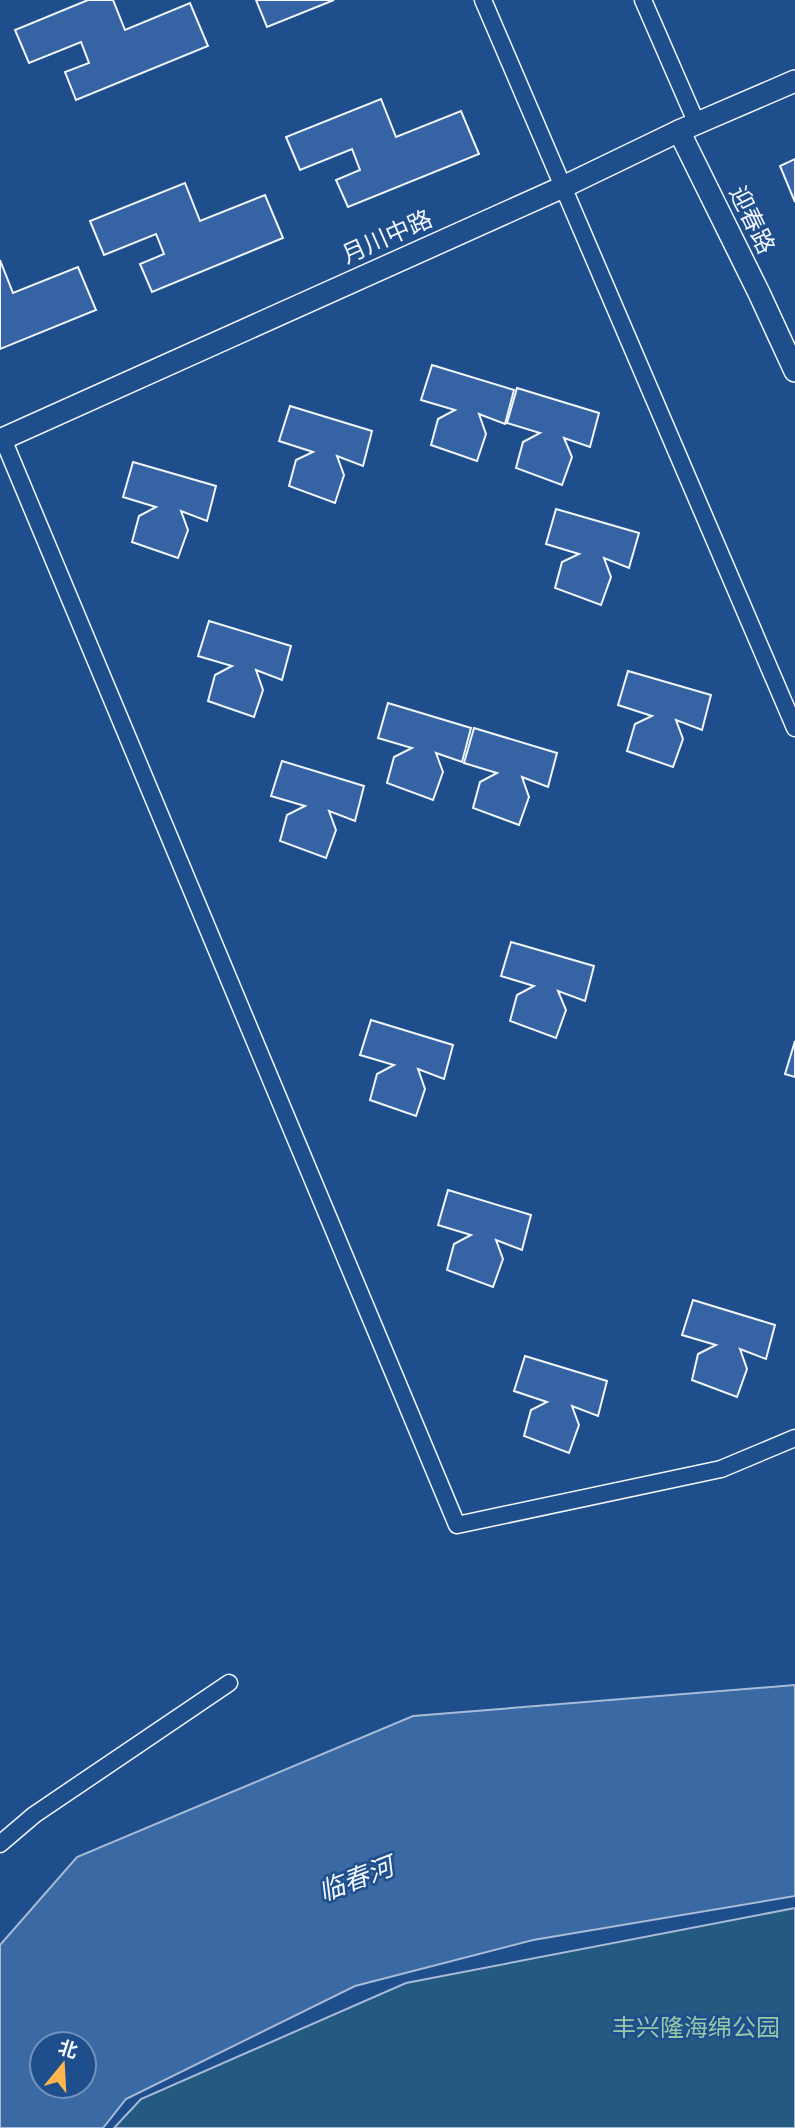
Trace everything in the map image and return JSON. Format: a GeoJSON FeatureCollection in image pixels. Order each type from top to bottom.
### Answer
{"type":"FeatureCollection","features":[{"type":"Feature","properties":{"kind":"street"},"geometry":{"type":"LineString","coordinates":[[483,0],[795,728]]}},
{"type":"Feature","properties":{"kind":"street"},"geometry":{"type":"LineString","coordinates":[[643,0],[688,128]]}},
{"type":"Feature","properties":{"kind":"street","name":"月川中路"},"geometry":{"type":"LineString","coordinates":[[1,439],[795,81]]}},
{"type":"Feature","properties":{"kind":"street","name":"迎春路"},"geometry":{"type":"LineString","coordinates":[[688,128],[795,371]]}},
{"type":"Feature","properties":{"kind":"street"},"geometry":{"type":"LineString","coordinates":[[1,439],[457,1525],[721,1469],[795,1438]]}},
{"type":"Feature","properties":{"kind":"street"},"geometry":{"type":"LineString","coordinates":[[0,1844],[34,1815],[229,1683]]}},
{"type":"Feature","properties":{"kind":"green space","name":"丰兴隆海绵公园"},"geometry":{"type":"Polygon","coordinates":[[[795,1908],[795,2128],[114,2128],[141,2099],[406,1983],[795,1908]]]}},
{"type":"Feature","properties":{"kind":"water","name":"临春河"},"geometry":{"type":"Polygon","coordinates":[[[795,1685],[795,1896],[533,1940],[355,1986],[126,2099],[103,2128],[0,2128],[0,1945],[77,1857],[413,1716],[795,1685]]]}},
{"type":"Feature","properties":{"kind":"building"},"geometry":{"type":"Polygon","coordinates":[[[88,0],[113,0],[125,30],[190,3],[208,46],[76,100],[65,72],[89,63],[81,42],[29,63],[15,30],[88,0]]]}},
{"type":"Feature","properties":{"kind":"building"},"geometry":{"type":"Polygon","coordinates":[[[256,0],[334,0],[267,27],[256,0]]]}},
{"type":"Feature","properties":{"kind":"building"},"geometry":{"type":"Polygon","coordinates":[[[381,99],[396,137],[461,111],[479,154],[348,207],[336,180],[360,170],[352,149],[300,170],[286,137],[381,99]]]}},
{"type":"Feature","properties":{"kind":"building"},"geometry":{"type":"Polygon","coordinates":[[[795,159],[795,202],[780,166],[795,159]]]}},
{"type":"Feature","properties":{"kind":"building"},"geometry":{"type":"Polygon","coordinates":[[[185,183],[200,221],[265,195],[283,238],[152,292],[140,264],[164,254],[156,234],[104,255],[90,221],[185,183]]]}},
{"type":"Feature","properties":{"kind":"building"},"geometry":{"type":"Polygon","coordinates":[[[0,260],[13,293],[78,267],[96,310],[0,349],[0,260]]]}},
{"type":"Feature","properties":{"kind":"building"},"geometry":{"type":"Polygon","coordinates":[[[432,365],[514,390],[505,424],[479,414],[486,434],[477,461],[431,445],[438,419],[455,410],[421,400],[432,365]]]}},
{"type":"Feature","properties":{"kind":"building"},"geometry":{"type":"Polygon","coordinates":[[[517,388],[599,413],[590,447],[564,438],[572,457],[562,485],[516,468],[523,442],[540,433],[507,423],[517,388]]]}},
{"type":"Feature","properties":{"kind":"building"},"geometry":{"type":"Polygon","coordinates":[[[290,406],[372,431],[363,466],[337,456],[344,475],[335,503],[289,486],[296,460],[313,452],[279,441],[290,406]]]}},
{"type":"Feature","properties":{"kind":"building"},"geometry":{"type":"Polygon","coordinates":[[[133,462],[216,486],[207,521],[181,511],[188,530],[178,558],[132,542],[139,516],[156,507],[123,497],[133,462]]]}},
{"type":"Feature","properties":{"kind":"building"},"geometry":{"type":"Polygon","coordinates":[[[556,509],[639,533],[629,568],[604,558],[611,577],[601,605],[555,588],[562,562],[579,554],[546,544],[556,509]]]}},
{"type":"Feature","properties":{"kind":"building"},"geometry":{"type":"Polygon","coordinates":[[[209,621],[291,646],[282,680],[256,670],[263,690],[254,717],[208,701],[215,675],[232,666],[198,656],[209,621]]]}},
{"type":"Feature","properties":{"kind":"building"},"geometry":{"type":"Polygon","coordinates":[[[628,671],[711,695],[702,730],[676,720],[683,739],[673,767],[627,751],[635,724],[652,716],[618,705],[628,671]]]}},
{"type":"Feature","properties":{"kind":"building"},"geometry":{"type":"Polygon","coordinates":[[[388,703],[471,728],[462,762],[436,753],[443,772],[433,800],[387,783],[394,757],[412,748],[378,738],[388,703]]]}},
{"type":"Feature","properties":{"kind":"building"},"geometry":{"type":"Polygon","coordinates":[[[474,728],[557,753],[548,787],[522,777],[529,797],[519,825],[473,808],[480,782],[497,773],[464,763],[474,728]]]}},
{"type":"Feature","properties":{"kind":"building"},"geometry":{"type":"Polygon","coordinates":[[[282,761],[364,786],[355,821],[329,811],[336,830],[326,858],[280,841],[287,815],[305,806],[271,796],[282,761]]]}},
{"type":"Feature","properties":{"kind":"building"},"geometry":{"type":"Polygon","coordinates":[[[511,942],[594,966],[585,1001],[558,991],[566,1010],[556,1038],[510,1021],[517,995],[534,986],[501,976],[511,942]]]}},
{"type":"Feature","properties":{"kind":"building"},"geometry":{"type":"Polygon","coordinates":[[[371,1020],[453,1045],[444,1079],[418,1069],[425,1089],[416,1116],[370,1100],[377,1074],[394,1065],[360,1055],[371,1020]]]}},
{"type":"Feature","properties":{"kind":"building"},"geometry":{"type":"Polygon","coordinates":[[[795,1041],[795,1077],[785,1074],[795,1041]]]}},
{"type":"Feature","properties":{"kind":"building"},"geometry":{"type":"Polygon","coordinates":[[[448,1190],[531,1215],[522,1250],[496,1240],[503,1259],[493,1287],[447,1270],[454,1244],[471,1235],[438,1225],[448,1190]]]}},
{"type":"Feature","properties":{"kind":"building"},"geometry":{"type":"Polygon","coordinates":[[[693,1300],[775,1325],[766,1359],[740,1349],[747,1369],[737,1397],[692,1380],[698,1354],[716,1345],[682,1335],[693,1300]]]}},
{"type":"Feature","properties":{"kind":"building"},"geometry":{"type":"Polygon","coordinates":[[[525,1356],[607,1381],[598,1416],[572,1406],[579,1425],[569,1453],[524,1436],[531,1410],[547,1402],[514,1391],[525,1356]]]}}]}
